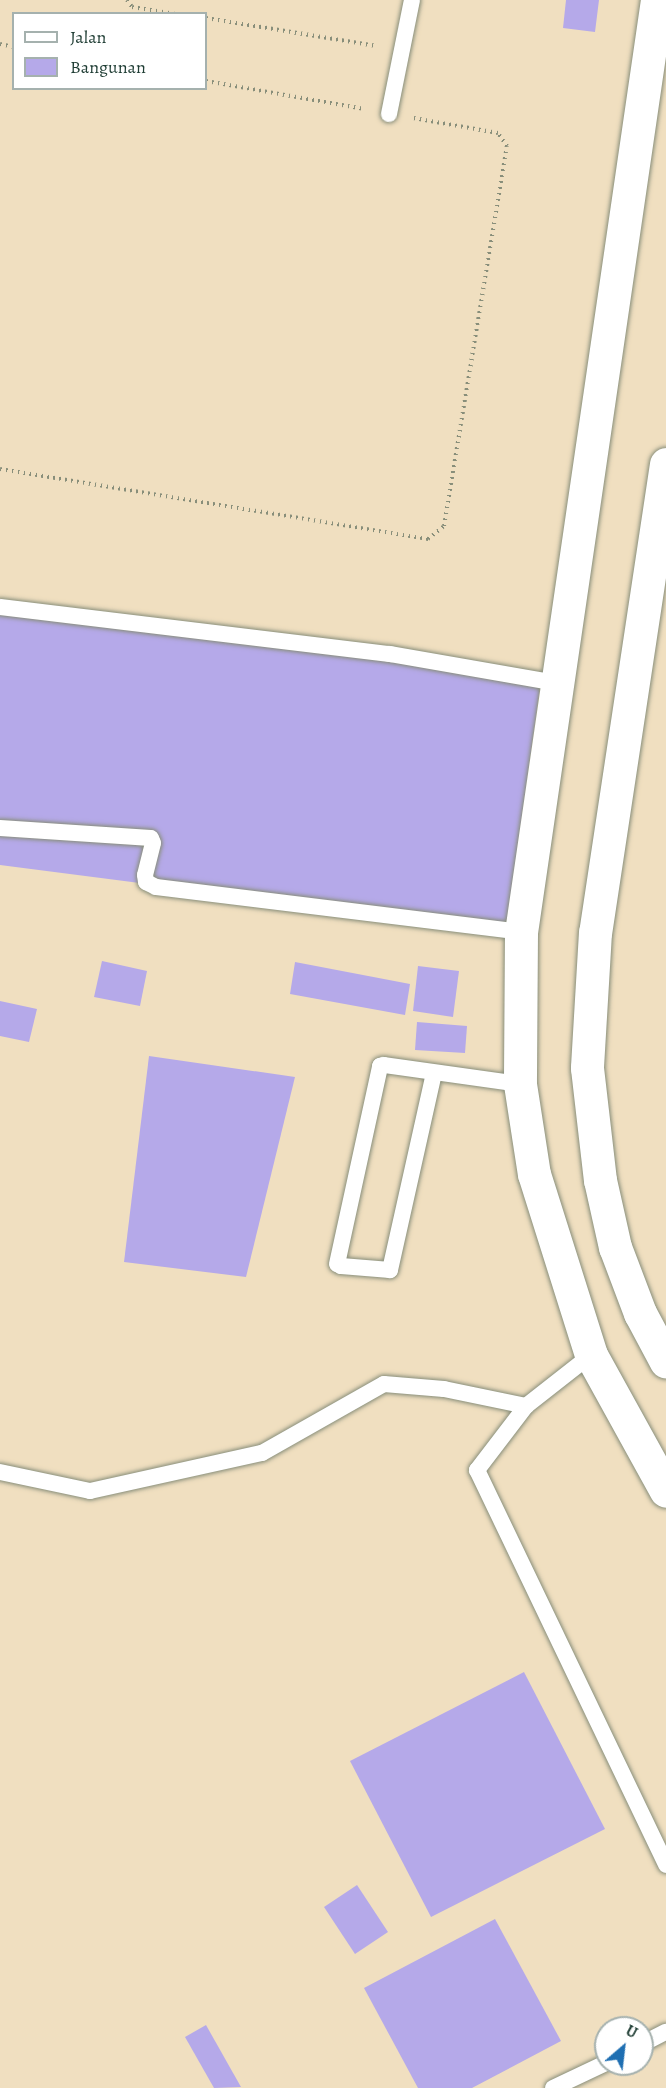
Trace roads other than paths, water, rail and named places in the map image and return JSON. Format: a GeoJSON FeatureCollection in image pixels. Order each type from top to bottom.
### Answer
{"type":"FeatureCollection","features":[{"type":"Feature","properties":{"kind":"street"},"geometry":{"type":"LineString","coordinates":[[657,0],[521,932],[520,1084],[534,1174],[591,1355],[666,1491]]}},
{"type":"Feature","properties":{"kind":"street"},"geometry":{"type":"LineString","coordinates":[[666,464],[595,932],[587,1068],[600,1180],[615,1246],[640,1313],[666,1362]]}},
{"type":"Feature","properties":{"kind":"lane"},"geometry":{"type":"LineString","coordinates":[[389,114],[412,0]]}},
{"type":"Feature","properties":{"kind":"lane"},"geometry":{"type":"LineString","coordinates":[[0,607],[390,654],[557,683]]}},
{"type":"Feature","properties":{"kind":"lane"},"geometry":{"type":"LineString","coordinates":[[0,828],[151,838],[153,843],[145,875],[146,882],[156,887],[521,932]]}},
{"type":"Feature","properties":{"kind":"lane"},"geometry":{"type":"LineString","coordinates":[[434,1073],[390,1270],[341,1266],[337,1264],[378,1068],[384,1065],[520,1084]]}},
{"type":"Feature","properties":{"kind":"lane"},"geometry":{"type":"LineString","coordinates":[[591,1355],[526,1406],[477,1470],[666,1865]]}},
{"type":"Feature","properties":{"kind":"lane"},"geometry":{"type":"LineString","coordinates":[[0,1472],[90,1491],[262,1453],[384,1384],[444,1389],[526,1406]]}},
{"type":"Feature","properties":{"kind":"lane"},"geometry":{"type":"LineString","coordinates":[[553,2088],[594,2069]]}}]}
